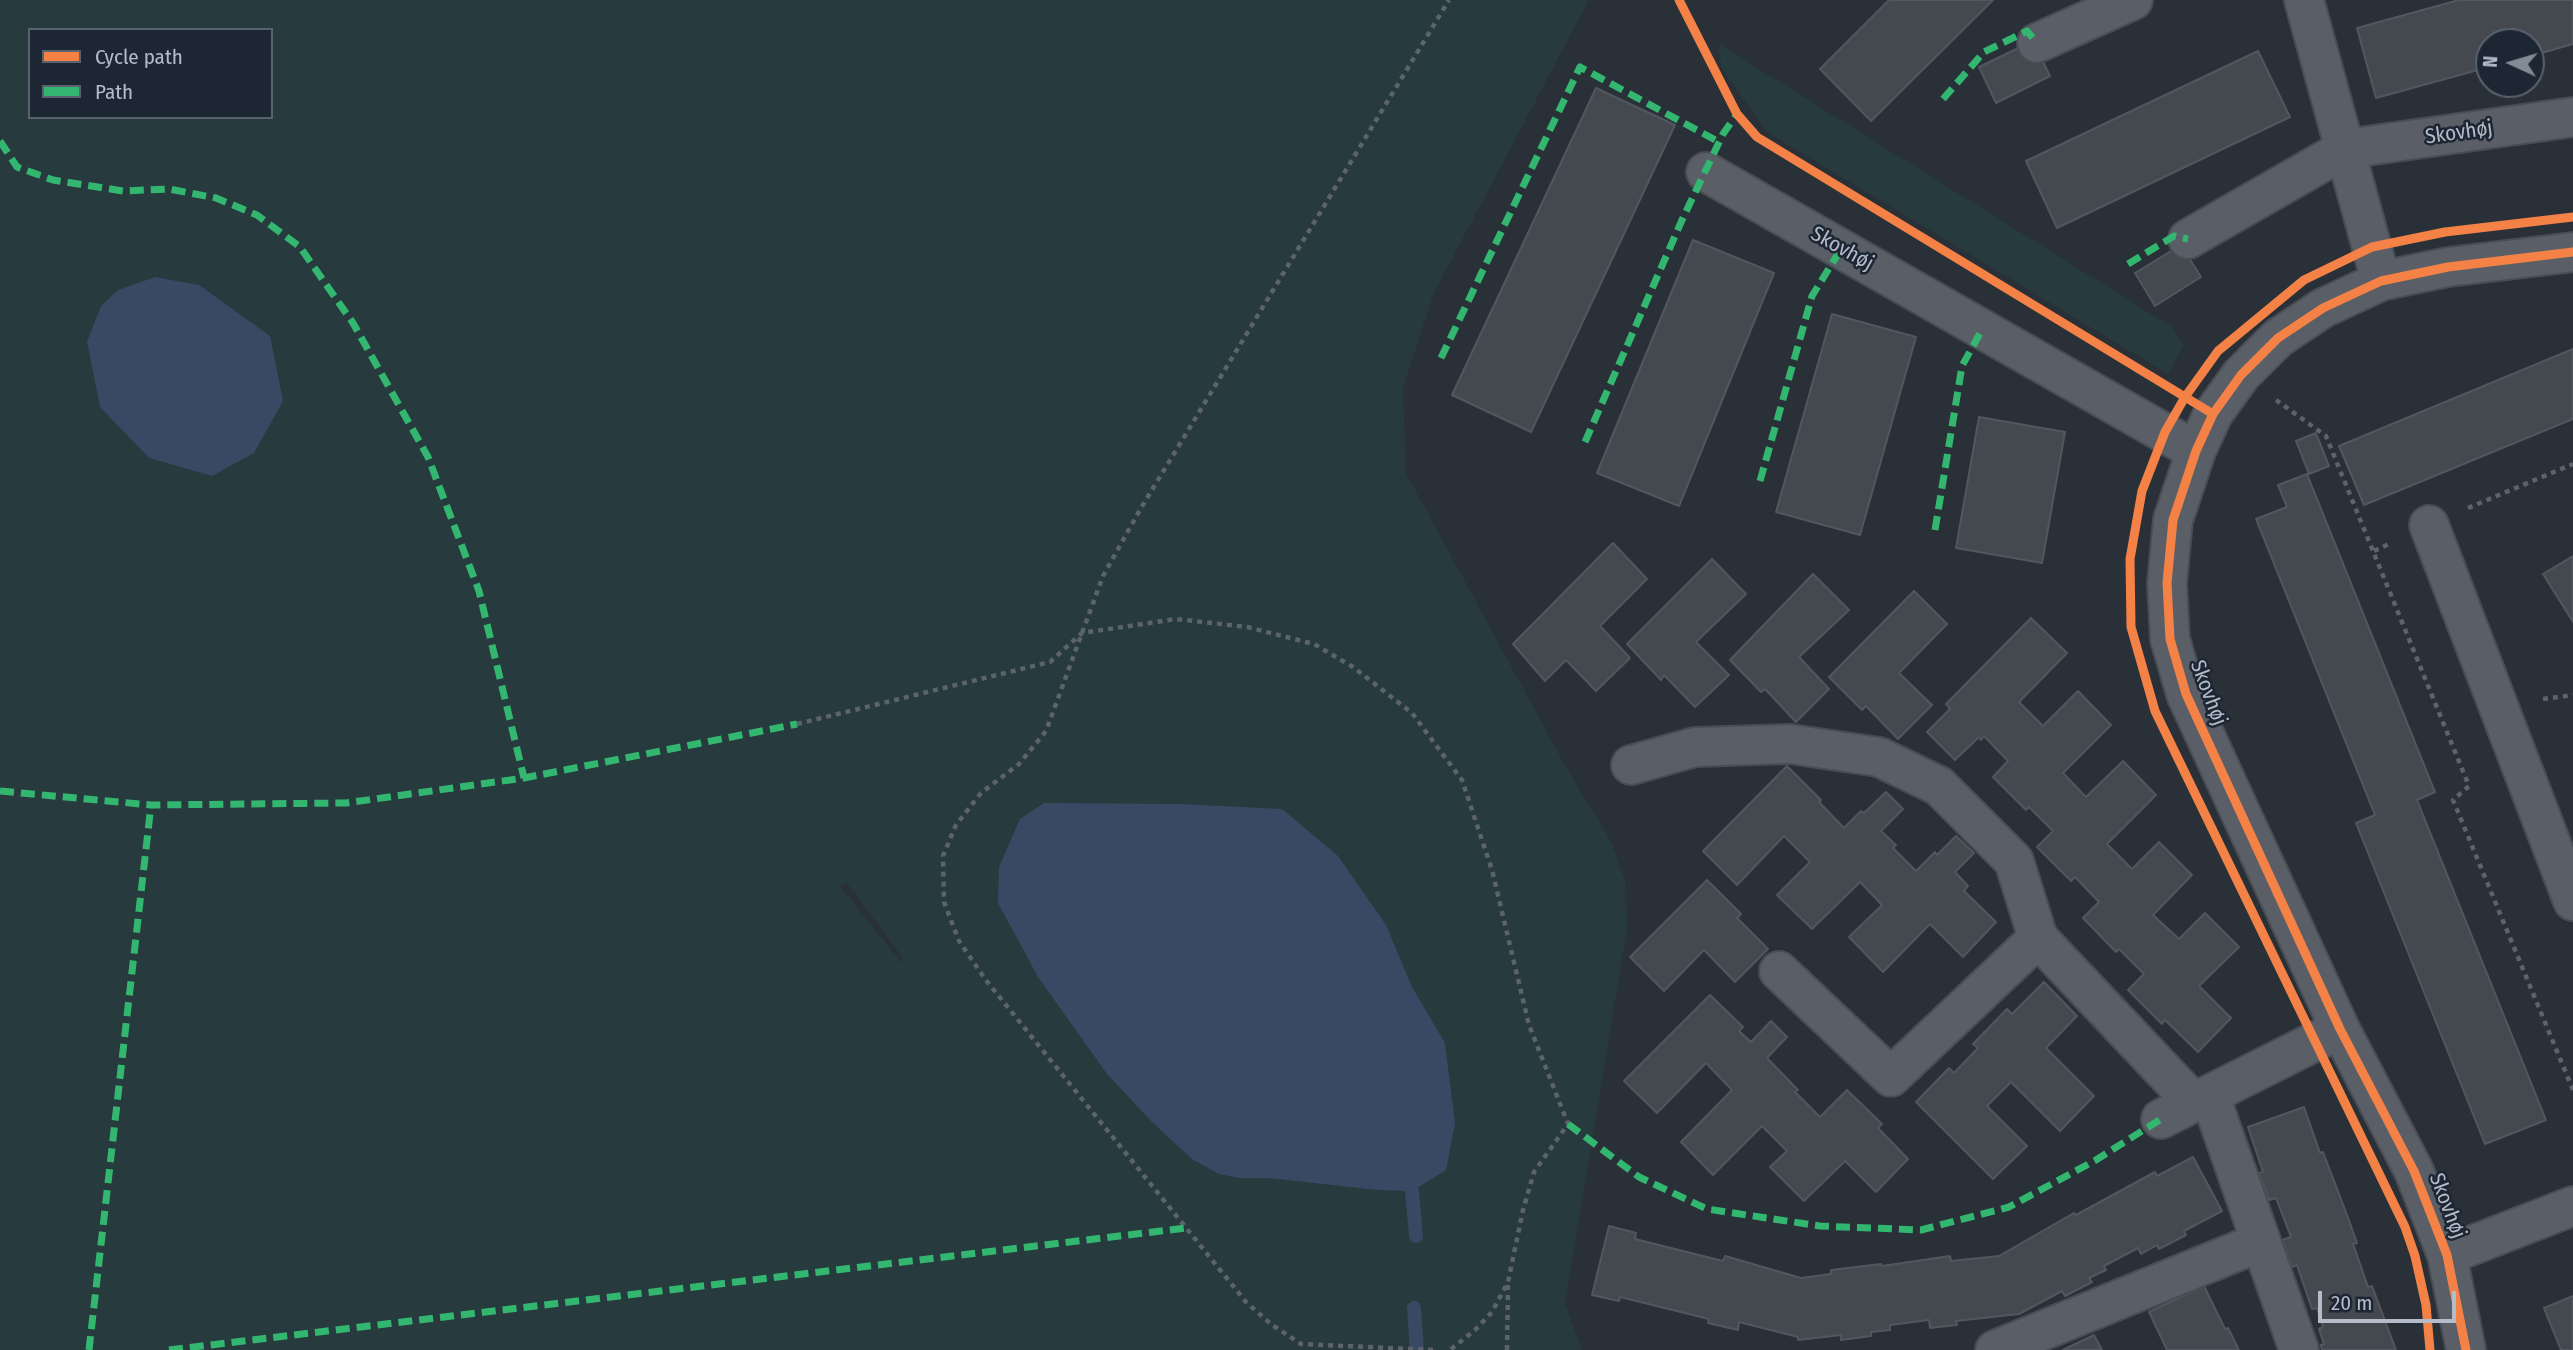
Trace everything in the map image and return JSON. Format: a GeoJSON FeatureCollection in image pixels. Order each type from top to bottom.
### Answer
{"type":"FeatureCollection","features":[{"type":"Feature","properties":{"kind":"street"},"geometry":{"type":"LineString","coordinates":[[2037,43],[2133,0]]}},
{"type":"Feature","properties":{"kind":"street"},"geometry":{"type":"LineString","coordinates":[[2304,0],[2381,281]]}},
{"type":"Feature","properties":{"kind":"street","name":"Skovhøj"},"geometry":{"type":"LineString","coordinates":[[2188,239],[2345,149],[2573,117]]}},
{"type":"Feature","properties":{"kind":"street","name":"Skovhøj"},"geometry":{"type":"LineString","coordinates":[[1706,172],[2196,451]]}},
{"type":"Feature","properties":{"kind":"street","name":"Skovhøj"},"geometry":{"type":"LineString","coordinates":[[2466,1350],[2447,1255],[2414,1171],[2340,1029],[2186,694],[2171,639],[2168,583],[2173,520],[2196,451],[2213,414],[2241,375],[2278,338],[2323,308],[2381,281],[2448,267],[2573,252]]}},
{"type":"Feature","properties":{"kind":"street"},"geometry":{"type":"LineString","coordinates":[[2429,525],[2573,901]]}},
{"type":"Feature","properties":{"kind":"street"},"geometry":{"type":"LineString","coordinates":[[1630,765],[1695,747],[1790,744],[1879,757],[1939,786],[2014,861],[2038,938],[2188,1106],[2260,1241],[2299,1350]]}},
{"type":"Feature","properties":{"kind":"street"},"geometry":{"type":"LineString","coordinates":[[1779,971],[1891,1077],[2038,938]]}},
{"type":"Feature","properties":{"kind":"street"},"geometry":{"type":"LineString","coordinates":[[2188,1106],[2340,1029]]}},
{"type":"Feature","properties":{"kind":"street","name":"Skovhøj"},"geometry":{"type":"LineString","coordinates":[[2447,1255],[2573,1206]]}},
{"type":"Feature","properties":{"kind":"street"},"geometry":{"type":"LineString","coordinates":[[1995,1350],[2260,1241]]}},
{"type":"Feature","properties":{"kind":"path"},"geometry":{"type":"LineString","coordinates":[[1433,1350],[1301,1344],[1272,1325],[1246,1302],[985,979],[959,941],[944,902],[943,856],[956,825],[981,793],[1019,764],[1046,731],[1103,576],[1141,508],[1449,0]]}},
{"type":"Feature","properties":{"kind":"path"},"geometry":{"type":"LineString","coordinates":[[2241,375],[2326,436],[2469,786],[2453,800],[2573,1090]]}},
{"type":"Feature","properties":{"kind":"path"},"geometry":{"type":"LineString","coordinates":[[2374,551],[2573,464]]}},
{"type":"Feature","properties":{"kind":"path"},"geometry":{"type":"LineString","coordinates":[[797,724],[1050,662],[1082,632],[1176,619],[1247,627],[1314,645],[1353,667],[1412,713],[1462,780],[1492,870],[1530,1025],[1568,1124],[1534,1172],[1523,1210],[1508,1282],[1507,1350]]}},
{"type":"Feature","properties":{"kind":"path"},"geometry":{"type":"LineString","coordinates":[[1451,1350],[1493,1312],[1508,1282]]}},
{"type":"Feature","properties":{"kind":"green space"},"geometry":{"type":"Polygon","coordinates":[[[0,0],[1589,0],[1434,293],[1403,387],[1406,473],[1566,767],[1611,841],[1625,880],[1627,928],[1565,1304],[1582,1350],[0,1350],[0,0]],[[101,407],[149,458],[212,476],[101,407]],[[847,883],[840,886],[902,963],[903,958],[847,883]]]}},
{"type":"Feature","properties":{"kind":"green space"},"geometry":{"type":"Polygon","coordinates":[[[1719,44],[2172,327],[2184,344],[2168,374],[1767,132],[1721,67],[1719,44]]]}},
{"type":"Feature","properties":{"kind":"water"},"geometry":{"type":"Polygon","coordinates":[[[155,277],[199,285],[270,336],[283,401],[254,453],[212,476],[149,458],[100,407],[87,342],[101,306],[118,290],[155,277]]]}},
{"type":"Feature","properties":{"kind":"water"},"geometry":{"type":"Polygon","coordinates":[[[1044,803],[1180,804],[1282,809],[1338,856],[1386,925],[1412,987],[1445,1043],[1455,1123],[1446,1170],[1412,1191],[1377,1190],[1269,1178],[1239,1178],[1219,1174],[1192,1159],[1152,1122],[1107,1074],[1038,977],[998,903],[999,867],[1020,819],[1044,803]]]}},
{"type":"Feature","properties":{"kind":"building"},"geometry":{"type":"Polygon","coordinates":[[[1889,0],[1993,0],[1871,121],[1820,69],[1889,0]]]}},
{"type":"Feature","properties":{"kind":"building"},"geometry":{"type":"Polygon","coordinates":[[[2459,0],[2573,0],[2573,44],[2545,52],[2545,28],[2475,28],[2475,71],[2376,98],[2357,28],[2459,0]]]}},
{"type":"Feature","properties":{"kind":"building"},"geometry":{"type":"Polygon","coordinates":[[[2033,41],[2050,76],[1996,103],[1979,67],[2033,41]]]}},
{"type":"Feature","properties":{"kind":"building"},"geometry":{"type":"Polygon","coordinates":[[[2258,51],[2290,117],[2057,228],[2026,161],[2258,51]]]}},
{"type":"Feature","properties":{"kind":"building"},"geometry":{"type":"Polygon","coordinates":[[[1596,88],[1675,125],[1531,432],[1452,395],[1596,88]]]}},
{"type":"Feature","properties":{"kind":"building"},"geometry":{"type":"Polygon","coordinates":[[[1693,240],[1774,273],[1679,506],[1597,473],[1693,240]]]}},
{"type":"Feature","properties":{"kind":"building"},"geometry":{"type":"Polygon","coordinates":[[[2181,245],[2201,277],[2155,306],[2135,273],[2181,245]]]}},
{"type":"Feature","properties":{"kind":"building"},"geometry":{"type":"Polygon","coordinates":[[[1832,314],[1916,337],[1860,535],[1776,512],[1832,314]]]}},
{"type":"Feature","properties":{"kind":"building"},"geometry":{"type":"Polygon","coordinates":[[[2573,349],[2573,419],[2364,505],[2339,446],[2573,349]]]}},
{"type":"Feature","properties":{"kind":"building"},"geometry":{"type":"Polygon","coordinates":[[[1979,417],[2065,432],[2042,563],[1956,548],[1979,417]]]}},
{"type":"Feature","properties":{"kind":"building"},"geometry":{"type":"Polygon","coordinates":[[[2316,433],[2329,466],[2309,474],[2296,441],[2316,433]]]}},
{"type":"Feature","properties":{"kind":"building"},"geometry":{"type":"Polygon","coordinates":[[[2307,474],[2435,792],[2417,800],[2546,1120],[2485,1144],[2356,823],[2375,815],[2256,519],[2287,507],[2278,485],[2307,474]]]}},
{"type":"Feature","properties":{"kind":"building"},"geometry":{"type":"Polygon","coordinates":[[[1613,543],[1647,579],[1600,626],[1630,658],[1596,691],[1566,660],[1545,681],[1513,644],[1613,543]]]}},
{"type":"Feature","properties":{"kind":"building"},"geometry":{"type":"Polygon","coordinates":[[[2573,556],[2573,622],[2543,574],[2573,556]]]}},
{"type":"Feature","properties":{"kind":"building"},"geometry":{"type":"Polygon","coordinates":[[[1712,559],[1746,594],[1696,642],[1729,675],[1695,707],[1664,675],[1661,680],[1627,644],[1712,559]]]}},
{"type":"Feature","properties":{"kind":"building"},"geometry":{"type":"Polygon","coordinates":[[[1813,574],[1849,610],[1799,657],[1829,689],[1796,722],[1765,689],[1761,692],[1730,660],[1813,574]]]}},
{"type":"Feature","properties":{"kind":"building"},"geometry":{"type":"Polygon","coordinates":[[[1914,591],[1947,624],[1899,673],[1932,705],[1898,739],[1866,706],[1862,710],[1829,677],[1914,591]]]}},
{"type":"Feature","properties":{"kind":"building"},"geometry":{"type":"Polygon","coordinates":[[[2031,618],[2067,653],[2019,702],[2043,726],[2078,691],[2111,725],[2063,773],[2086,797],[2123,761],[2156,795],[2107,844],[2132,869],[2159,842],[2192,875],[2153,915],[2179,939],[2205,913],[2239,947],[2199,986],[2231,1018],[2198,1052],[2165,1020],[2162,1024],[2128,990],[2144,974],[2119,949],[2116,952],[2083,918],[2099,902],[2075,877],[2071,881],[2037,847],[2053,831],[2029,807],[2026,810],[1993,777],[2008,761],[1984,736],[1981,740],[1979,737],[1955,760],[1927,732],[1950,709],[1946,704],[2031,618]]]}},
{"type":"Feature","properties":{"kind":"building"},"geometry":{"type":"Polygon","coordinates":[[[1787,766],[1844,828],[1886,792],[1903,809],[1881,831],[1896,845],[1893,848],[1916,871],[1956,836],[1974,853],[1955,872],[1968,886],[1964,891],[1996,922],[1963,957],[1930,924],[1883,972],[1849,937],[1882,905],[1860,882],[1812,929],[1777,895],[1810,862],[1784,836],[1737,885],[1703,851],[1787,766]]]}},
{"type":"Feature","properties":{"kind":"building"},"geometry":{"type":"Polygon","coordinates":[[[1707,880],[1741,914],[1737,918],[1768,949],[1735,982],[1704,950],[1664,991],[1630,957],[1707,880]]]}},
{"type":"Feature","properties":{"kind":"building"},"geometry":{"type":"Polygon","coordinates":[[[2044,982],[2077,1016],[2046,1048],[2094,1096],[2060,1131],[2011,1082],[1987,1106],[2027,1146],[1993,1179],[1916,1102],[1949,1068],[1954,1073],[1978,1048],[1973,1044],[2007,1009],[2012,1014],[2044,982]]]}},
{"type":"Feature","properties":{"kind":"building"},"geometry":{"type":"Polygon","coordinates":[[[1710,995],[1743,1027],[1739,1031],[1751,1042],[1771,1021],[1787,1037],[1767,1058],[1820,1117],[1847,1090],[1882,1124],[1878,1128],[1908,1159],[1876,1192],[1845,1161],[1804,1201],[1770,1167],[1787,1151],[1762,1126],[1713,1175],[1681,1142],[1732,1090],[1706,1063],[1657,1113],[1624,1081],[1710,995]]]}},
{"type":"Feature","properties":{"kind":"building"},"geometry":{"type":"Polygon","coordinates":[[[2304,1107],[2357,1243],[2353,1244],[2368,1287],[2372,1286],[2396,1350],[2322,1350],[2321,1345],[2324,1344],[2319,1329],[2323,1327],[2317,1308],[2312,1309],[2297,1265],[2292,1267],[2282,1240],[2291,1237],[2276,1198],[2269,1200],[2259,1173],[2263,1172],[2248,1127],[2304,1107]]]}},
{"type":"Feature","properties":{"kind":"building"},"geometry":{"type":"Polygon","coordinates":[[[2193,1157],[2222,1211],[2184,1231],[2186,1235],[2159,1249],[2157,1245],[2141,1254],[2138,1248],[2104,1266],[2106,1270],[2089,1278],[2092,1282],[2065,1296],[2062,1291],[2019,1314],[1956,1321],[1957,1325],[1930,1328],[1929,1320],[1890,1325],[1890,1330],[1871,1332],[1871,1336],[1841,1340],[1841,1335],[1798,1340],[1798,1337],[1739,1322],[1738,1330],[1708,1323],[1709,1319],[1620,1297],[1619,1301],[1592,1295],[1609,1226],[1636,1233],[1635,1239],[1723,1261],[1725,1256],[1801,1278],[1831,1274],[1831,1270],[1950,1256],[1951,1261],[1999,1256],[2074,1213],[2076,1215],[2155,1172],[2157,1176],[2193,1157]]]}},
{"type":"Feature","properties":{"kind":"building"},"geometry":{"type":"Polygon","coordinates":[[[2204,1286],[2225,1329],[2228,1328],[2239,1350],[2167,1350],[2149,1312],[2204,1286]]]}},
{"type":"Feature","properties":{"kind":"building"},"geometry":{"type":"Polygon","coordinates":[[[2573,1296],[2573,1350],[2561,1350],[2544,1308],[2573,1296]]]}},
{"type":"Feature","properties":{"kind":"building"},"geometry":{"type":"Polygon","coordinates":[[[2094,1335],[2102,1350],[2063,1350],[2094,1335]]]}},
{"type":"Feature","properties":{"kind":"waterway"},"geometry":{"type":"LineString","coordinates":[[1412,1191],[1416,1236]]}},
{"type":"Feature","properties":{"kind":"waterway"},"geometry":{"type":"LineString","coordinates":[[1414,1308],[1417,1350]]}},
{"type":"Feature","properties":{"kind":"marked path"},"geometry":{"type":"LineString","coordinates":[[1943,99],[1984,52],[2027,31],[2037,43]]}},
{"type":"Feature","properties":{"kind":"marked path"},"geometry":{"type":"LineString","coordinates":[[1441,358],[1580,67],[1719,142]]}},
{"type":"Feature","properties":{"kind":"marked path"},"geometry":{"type":"LineString","coordinates":[[1585,442],[1682,220],[1723,134],[1737,114]]}},
{"type":"Feature","properties":{"kind":"marked path"},"geometry":{"type":"LineString","coordinates":[[0,141],[17,167],[53,180],[123,191],[169,189],[216,198],[257,215],[300,247],[353,323],[428,457],[479,591],[524,778]]}},
{"type":"Feature","properties":{"kind":"marked path"},"geometry":{"type":"LineString","coordinates":[[2128,264],[2174,236],[2188,239]]}},
{"type":"Feature","properties":{"kind":"marked path"},"geometry":{"type":"LineString","coordinates":[[1760,481],[1812,296],[1841,249]]}},
{"type":"Feature","properties":{"kind":"marked path"},"geometry":{"type":"LineString","coordinates":[[1935,530],[1962,366],[1983,328]]}},
{"type":"Feature","properties":{"kind":"marked path"},"geometry":{"type":"LineString","coordinates":[[0,791],[151,805],[346,803],[524,778],[797,724]]}},
{"type":"Feature","properties":{"kind":"marked path"},"geometry":{"type":"LineString","coordinates":[[89,1350],[151,805]]}},
{"type":"Feature","properties":{"kind":"marked path"},"geometry":{"type":"LineString","coordinates":[[1568,1124],[1639,1177],[1707,1209],[1820,1226],[1921,1230],[2009,1207],[2096,1160],[2161,1119]]}},
{"type":"Feature","properties":{"kind":"marked path"},"geometry":{"type":"LineString","coordinates":[[169,1350],[1186,1228]]}},
{"type":"Feature","properties":{"kind":"cycle path"},"geometry":{"type":"LineString","coordinates":[[1679,0],[1737,114],[1757,137],[2213,414]]}},
{"type":"Feature","properties":{"kind":"cycle path"},"geometry":{"type":"LineString","coordinates":[[2430,1350],[2426,1305],[2415,1256],[2405,1227],[2155,711],[2131,627],[2130,559],[2142,491],[2165,432],[2185,397],[2218,351],[2304,280],[2372,247],[2445,232],[2573,217]]}},
{"type":"Feature","properties":{"kind":"cycle path"},"geometry":{"type":"LineString","coordinates":[[2466,1350],[2447,1255],[2414,1171],[2340,1029],[2186,694],[2170,639],[2167,583],[2173,520],[2196,451],[2213,414],[2241,375],[2278,338],[2323,308],[2381,281],[2448,267],[2573,252]]}}]}
